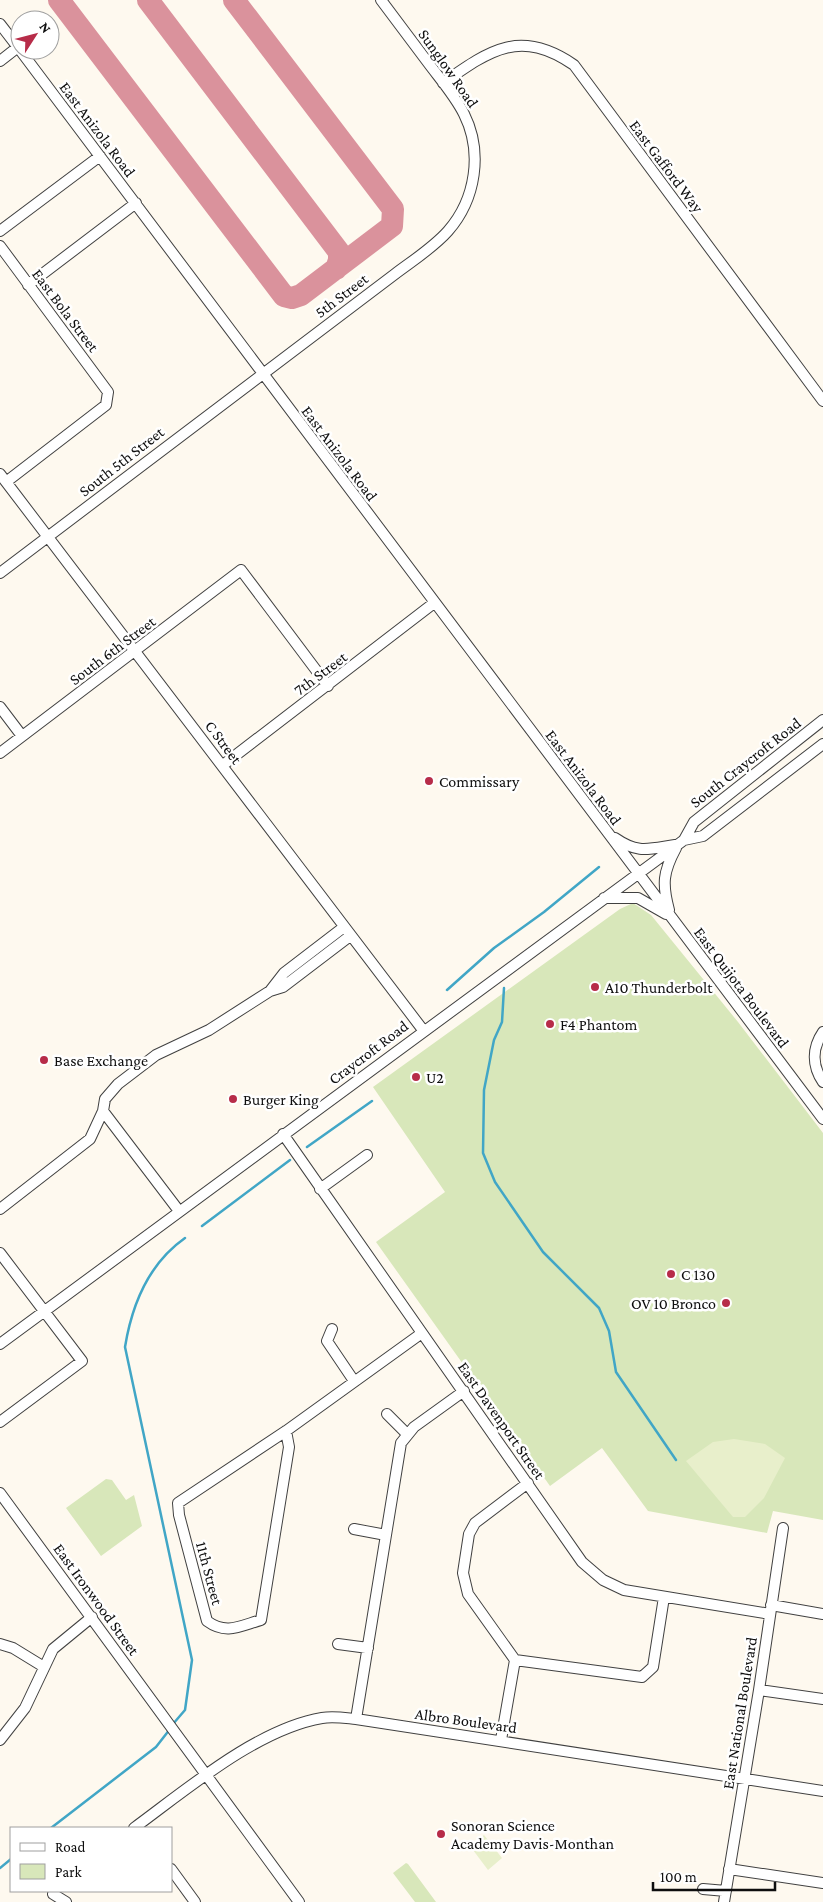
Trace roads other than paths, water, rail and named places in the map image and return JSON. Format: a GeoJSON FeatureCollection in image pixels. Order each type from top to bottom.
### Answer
{"type":"FeatureCollection","features":[{"type":"Feature","properties":{"kind":"street","name":"Sunglow Road"},"geometry":{"type":"LineString","coordinates":[[381,0],[464,113],[470,129],[475,160],[474,177],[467,199],[454,223],[438,240]]}},
{"type":"Feature","properties":{"kind":"street","name":"East Anizola Road"},"geometry":{"type":"LineString","coordinates":[[0,24],[10,37]]}},
{"type":"Feature","properties":{"kind":"street","name":"East Gafford Way"},"geometry":{"type":"LineString","coordinates":[[443,83],[485,54],[509,46],[533,46],[545,49],[574,65],[823,400]]}},
{"type":"Feature","properties":{"kind":"street","name":"East Anizola Road"},"geometry":{"type":"LineString","coordinates":[[27,60],[261,374],[638,873]]}},
{"type":"Feature","properties":{"kind":"street"},"geometry":{"type":"LineString","coordinates":[[0,230],[100,156]]}},
{"type":"Feature","properties":{"kind":"street"},"geometry":{"type":"LineString","coordinates":[[28,285],[136,204]]}},
{"type":"Feature","properties":{"kind":"street","name":"5th Street"},"geometry":{"type":"LineString","coordinates":[[261,374],[438,240]]}},
{"type":"Feature","properties":{"kind":"street","name":"East Bola Street"},"geometry":{"type":"LineString","coordinates":[[0,246],[108,392],[106,405],[3,478]]}},
{"type":"Feature","properties":{"kind":"street","name":"South 5th Street"},"geometry":{"type":"LineString","coordinates":[[0,573],[261,374]]}},
{"type":"Feature","properties":{"kind":"street","name":"C Street"},"geometry":{"type":"LineString","coordinates":[[3,478],[423,1030]]}},
{"type":"Feature","properties":{"kind":"street","name":"South 6th Street"},"geometry":{"type":"LineString","coordinates":[[0,754],[241,570],[328,686]]}},
{"type":"Feature","properties":{"kind":"street","name":"7th Street"},"geometry":{"type":"LineString","coordinates":[[222,765],[328,686],[434,603]]}},
{"type":"Feature","properties":{"kind":"street"},"geometry":{"type":"LineString","coordinates":[[0,707],[22,736]]}},
{"type":"Feature","properties":{"kind":"street","name":"South Craycroft Road"},"geometry":{"type":"LineString","coordinates":[[681,842],[694,822],[823,720]]}},
{"type":"Feature","properties":{"kind":"street","name":"South Craycroft Road"},"geometry":{"type":"LineString","coordinates":[[681,842],[703,836],[823,744]]}},
{"type":"Feature","properties":{"kind":"street"},"geometry":{"type":"LineString","coordinates":[[608,834],[629,848],[638,849],[681,842]]}},
{"type":"Feature","properties":{"kind":"street"},"geometry":{"type":"LineString","coordinates":[[671,917],[663,888],[666,871],[681,842]]}},
{"type":"Feature","properties":{"kind":"street","name":"Craycroft Road"},"geometry":{"type":"LineString","coordinates":[[0,1344],[423,1030],[681,842]]}},
{"type":"Feature","properties":{"kind":"street","name":"East Quijota Boulevard"},"geometry":{"type":"LineString","coordinates":[[638,873],[823,1119]]}},
{"type":"Feature","properties":{"kind":"street"},"geometry":{"type":"LineString","coordinates":[[604,898],[638,898],[671,917]]}},
{"type":"Feature","properties":{"kind":"street"},"geometry":{"type":"LineString","coordinates":[[270,991],[284,973],[344,927]]}},
{"type":"Feature","properties":{"kind":"street"},"geometry":{"type":"LineString","coordinates":[[0,1209],[90,1139],[104,1111],[105,1099],[113,1088],[147,1061],[209,1030],[270,991],[283,987],[350,936]]}},
{"type":"Feature","properties":{"kind":"street"},"geometry":{"type":"LineString","coordinates":[[823,1032],[817,1040],[814,1054],[816,1066],[823,1082]]}},
{"type":"Feature","properties":{"kind":"street"},"geometry":{"type":"LineString","coordinates":[[104,1111],[179,1211]]}},
{"type":"Feature","properties":{"kind":"street","name":"East Davenport Street"},"geometry":{"type":"LineString","coordinates":[[283,1134],[582,1562],[594,1574],[624,1590],[664,1597],[771,1610],[823,1614]]}},
{"type":"Feature","properties":{"kind":"street"},"geometry":{"type":"LineString","coordinates":[[320,1189],[366,1155]]}},
{"type":"Feature","properties":{"kind":"street"},"geometry":{"type":"LineString","coordinates":[[0,1253],[82,1361],[0,1422]]}},
{"type":"Feature","properties":{"kind":"street"},"geometry":{"type":"LineString","coordinates":[[332,1329],[327,1341],[354,1381]]}},
{"type":"Feature","properties":{"kind":"street","name":"11th Street"},"geometry":{"type":"LineString","coordinates":[[286,1431],[289,1447],[261,1620],[226,1630],[207,1621],[179,1515],[178,1504],[286,1431],[422,1333]]}},
{"type":"Feature","properties":{"kind":"street"},"geometry":{"type":"LineString","coordinates":[[356,1719],[401,1443],[407,1434],[464,1391]]}},
{"type":"Feature","properties":{"kind":"street"},"geometry":{"type":"LineString","coordinates":[[387,1414],[407,1434]]}},
{"type":"Feature","properties":{"kind":"street"},"geometry":{"type":"LineString","coordinates":[[501,1740],[515,1660],[468,1594],[463,1574],[469,1534],[475,1523],[528,1484]]}},
{"type":"Feature","properties":{"kind":"street","name":"East Ironwood Street"},"geometry":{"type":"LineString","coordinates":[[1,1495],[207,1776]]}},
{"type":"Feature","properties":{"kind":"street","name":"East National Boulevard"},"geometry":{"type":"LineString","coordinates":[[725,1897],[760,1690],[783,1528]]}},
{"type":"Feature","properties":{"kind":"street"},"geometry":{"type":"LineString","coordinates":[[354,1529],[386,1535]]}},
{"type":"Feature","properties":{"kind":"street"},"geometry":{"type":"LineString","coordinates":[[515,1660],[642,1677],[653,1667],[664,1597]]}},
{"type":"Feature","properties":{"kind":"street"},"geometry":{"type":"LineString","coordinates":[[0,1740],[25,1708],[44,1667],[59,1644],[92,1617]]}},
{"type":"Feature","properties":{"kind":"street"},"geometry":{"type":"LineString","coordinates":[[0,1644],[13,1648],[44,1667]]}},
{"type":"Feature","properties":{"kind":"street"},"geometry":{"type":"LineString","coordinates":[[338,1644],[368,1648]]}},
{"type":"Feature","properties":{"kind":"street"},"geometry":{"type":"LineString","coordinates":[[760,1690],[823,1699]]}},
{"type":"Feature","properties":{"kind":"street","name":"Albro Boulevard"},"geometry":{"type":"LineString","coordinates":[[139,1827],[255,1743],[298,1723],[324,1717],[356,1719],[501,1740],[823,1791]]}},
{"type":"Feature","properties":{"kind":"street"},"geometry":{"type":"LineString","coordinates":[[207,1776],[300,1902]]}},
{"type":"Feature","properties":{"kind":"street"},"geometry":{"type":"LineString","coordinates":[[729,1869],[823,1883]]}},
{"type":"Feature","properties":{"kind":"street"},"geometry":{"type":"LineString","coordinates":[[172,1870],[195,1902]]}},
{"type":"Feature","properties":{"kind":"street"},"geometry":{"type":"LineString","coordinates":[[703,1889],[725,1897]]}},
{"type":"Feature","properties":{"kind":"street"},"geometry":{"type":"LineString","coordinates":[[52,1896],[66,1902]]}},
{"type":"Feature","properties":{"kind":"waterway"},"geometry":{"type":"LineString","coordinates":[[447,990],[494,948],[544,912],[599,867]]}},
{"type":"Feature","properties":{"kind":"waterway"},"geometry":{"type":"LineString","coordinates":[[504,988],[502,1022],[494,1040],[484,1090],[483,1153],[495,1182],[543,1252],[599,1308],[609,1331],[616,1372],[676,1460]]}},
{"type":"Feature","properties":{"kind":"waterway"},"geometry":{"type":"LineString","coordinates":[[307,1147],[372,1101]]}},
{"type":"Feature","properties":{"kind":"waterway"},"geometry":{"type":"LineString","coordinates":[[202,1226],[290,1160]]}},
{"type":"Feature","properties":{"kind":"waterway"},"geometry":{"type":"LineString","coordinates":[[173,1724],[185,1710],[192,1660],[125,1347],[132,1315],[144,1286],[161,1260],[185,1238]]}},
{"type":"Feature","properties":{"kind":"waterway"},"geometry":{"type":"LineString","coordinates":[[52,1827],[156,1747],[170,1729]]}},
{"type":"Feature","properties":{"kind":"waterway"},"geometry":{"type":"LineString","coordinates":[[0,1868],[10,1860]]}},
{"type":"Feature","properties":{"kind":"place","name":"Commissary"},"geometry":{"type":"Point","coordinates":[429,781]}},
{"type":"Feature","properties":{"kind":"place","name":"A10 Thunderbolt"},"geometry":{"type":"Point","coordinates":[595,987]}},
{"type":"Feature","properties":{"kind":"place","name":"F4 Phantom"},"geometry":{"type":"Point","coordinates":[550,1024]}},
{"type":"Feature","properties":{"kind":"place","name":"Base Exchange"},"geometry":{"type":"Point","coordinates":[44,1060]}},
{"type":"Feature","properties":{"kind":"place","name":"U2"},"geometry":{"type":"Point","coordinates":[416,1077]}},
{"type":"Feature","properties":{"kind":"place","name":"Burger King"},"geometry":{"type":"Point","coordinates":[233,1099]}},
{"type":"Feature","properties":{"kind":"place","name":"C 130"},"geometry":{"type":"Point","coordinates":[671,1274]}},
{"type":"Feature","properties":{"kind":"place","name":"OV 10 Bronco"},"geometry":{"type":"Point","coordinates":[726,1303]}},
{"type":"Feature","properties":{"kind":"place","name":"Sonoran Science Academy Davis-Monthan"},"geometry":{"type":"Point","coordinates":[441,1834]}}]}
